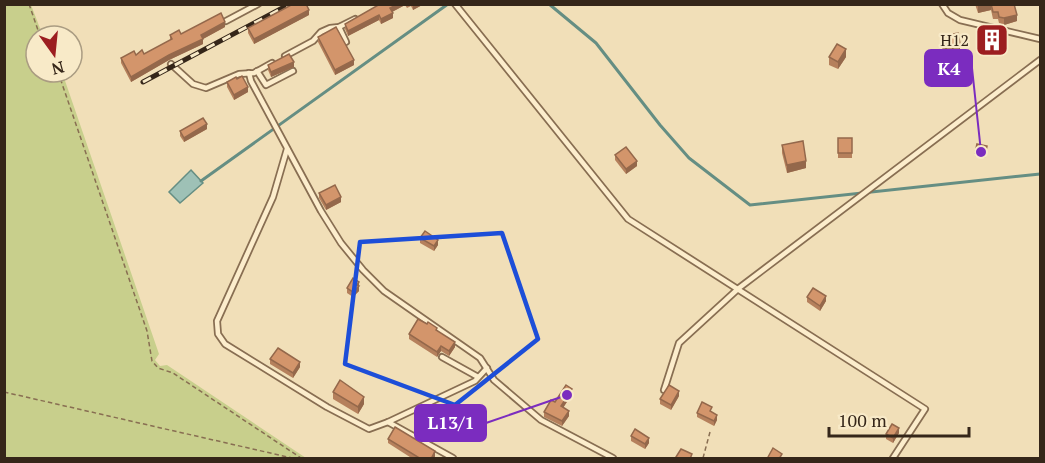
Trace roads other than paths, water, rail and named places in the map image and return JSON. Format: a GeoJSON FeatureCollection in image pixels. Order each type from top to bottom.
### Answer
{"type":"FeatureCollection","features":[{"type":"Feature","properties":{"kind":"lane"},"geometry":{"type":"LineString","coordinates":[[225,21],[258,4]]}},
{"type":"Feature","properties":{"kind":"lane"},"geometry":{"type":"LineString","coordinates":[[455,4],[628,219],[925,409],[893,459]]}},
{"type":"Feature","properties":{"kind":"lane"},"geometry":{"type":"LineString","coordinates":[[942,4],[948,13],[960,20],[1041,39]]}},
{"type":"Feature","properties":{"kind":"lane"},"geometry":{"type":"LineString","coordinates":[[171,64],[193,84],[201,88],[210,87],[239,74],[257,71],[313,41],[321,32],[339,27],[364,14]]}},
{"type":"Feature","properties":{"kind":"lane"},"geometry":{"type":"LineString","coordinates":[[339,27],[346,42]]}},
{"type":"Feature","properties":{"kind":"lane"},"geometry":{"type":"LineString","coordinates":[[664,390],[680,343],[739,288],[1041,60]]}},
{"type":"Feature","properties":{"kind":"lane"},"geometry":{"type":"LineString","coordinates":[[257,71],[266,85],[293,71]]}},
{"type":"Feature","properties":{"kind":"lane"},"geometry":{"type":"LineString","coordinates":[[249,74],[321,211],[341,243],[363,270],[393,297],[480,357],[494,380],[541,420],[613,459]]}},
{"type":"Feature","properties":{"kind":"lane"},"geometry":{"type":"LineString","coordinates":[[287,149],[273,196],[217,321],[218,334],[225,345],[327,407],[369,429],[388,422],[478,377],[488,368]]}},
{"type":"Feature","properties":{"kind":"lane"},"geometry":{"type":"LineString","coordinates":[[442,357],[478,377]]}},
{"type":"Feature","properties":{"kind":"lane"},"geometry":{"type":"LineString","coordinates":[[388,422],[453,459]]}},
{"type":"Feature","properties":{"kind":"water"},"geometry":{"type":"Polygon","coordinates":[[[191,170],[203,183],[180,203],[169,192],[191,170]]]}},
{"type":"Feature","properties":{"kind":"waterway"},"geometry":{"type":"LineString","coordinates":[[201,181],[448,4]]}},
{"type":"Feature","properties":{"kind":"waterway"},"geometry":{"type":"LineString","coordinates":[[549,4],[596,43],[689,158],[750,205],[1040,174]]}},
{"type":"Feature","properties":{"kind":"railway"},"geometry":{"type":"LineString","coordinates":[[143,82],[290,4]]}},
{"type":"Feature","properties":{"kind":"place","name":"H12"},"geometry":{"type":"Point","coordinates":[992,40]}},
{"type":"Feature","properties":{"kind":"place","name":"K4"},"geometry":{"type":"Point","coordinates":[981,152]}},
{"type":"Feature","properties":{"kind":"place","name":"L13/1"},"geometry":{"type":"Point","coordinates":[567,395]}}]}
